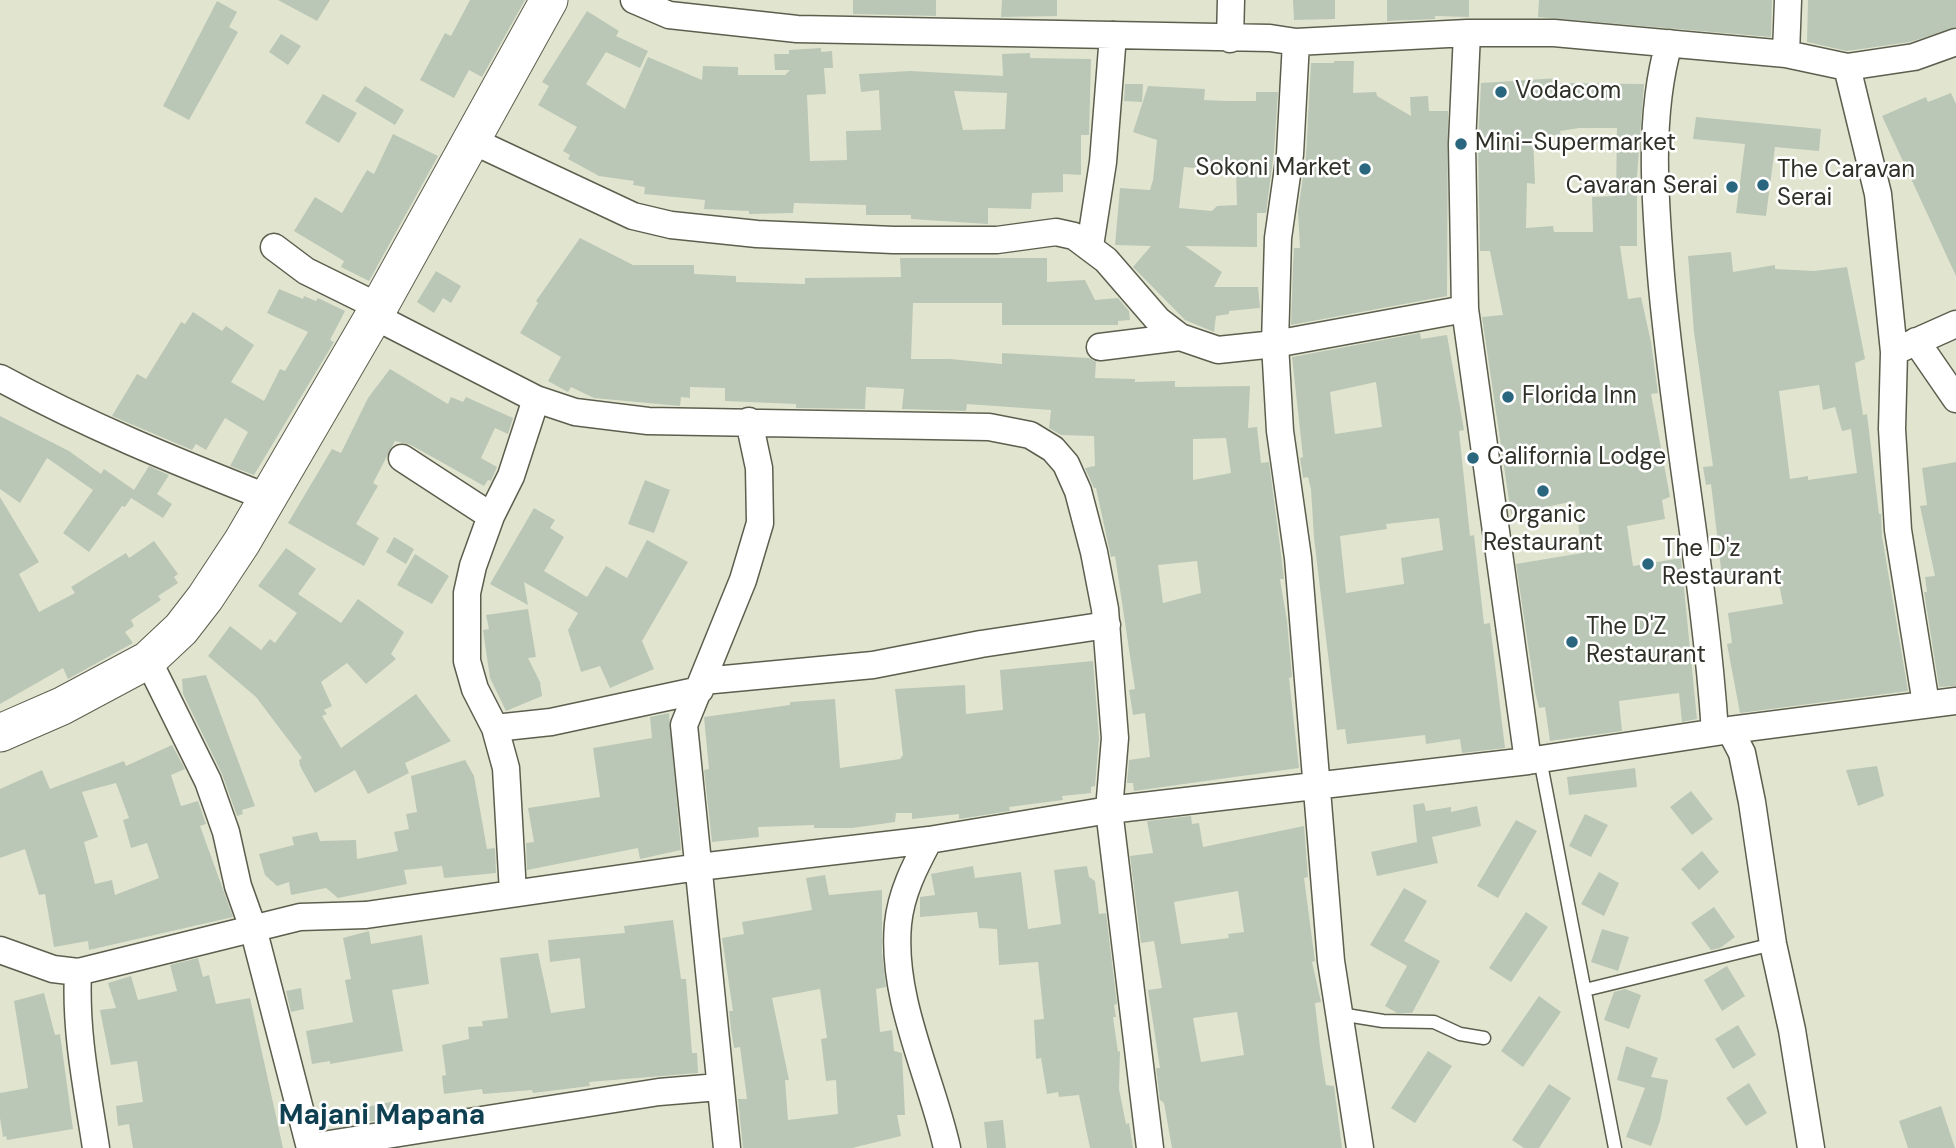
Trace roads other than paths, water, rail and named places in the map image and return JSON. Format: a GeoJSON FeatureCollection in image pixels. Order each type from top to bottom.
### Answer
{"type":"FeatureCollection","features":[{"type":"Feature","properties":{"kind":"main road"},"geometry":{"type":"LineString","coordinates":[[0,733],[62,706],[148,660],[181,629],[205,598],[243,542],[266,497],[377,311],[549,0]]}},
{"type":"Feature","properties":{"kind":"street"},"geometry":{"type":"LineString","coordinates":[[634,0],[669,15],[797,29],[1296,42],[1467,33],[1554,33],[1786,54],[1847,67],[1914,57],[1956,42]]}},
{"type":"Feature","properties":{"kind":"street"},"geometry":{"type":"LineString","coordinates":[[1230,39],[1231,0]]}},
{"type":"Feature","properties":{"kind":"street"},"geometry":{"type":"LineString","coordinates":[[1786,54],[1788,0]]}},
{"type":"Feature","properties":{"kind":"street"},"geometry":{"type":"LineString","coordinates":[[1467,33],[1462,144],[1465,309],[1534,760]]}},
{"type":"Feature","properties":{"kind":"street"},"geometry":{"type":"LineString","coordinates":[[1090,246],[1102,162],[1114,36]]}},
{"type":"Feature","properties":{"kind":"street"},"geometry":{"type":"LineString","coordinates":[[1296,42],[1290,154],[1278,238],[1275,344],[1280,431],[1300,572],[1331,961],[1360,1148]]}},
{"type":"Feature","properties":{"kind":"street"},"geometry":{"type":"LineString","coordinates":[[1668,43],[1659,95],[1658,233],[1668,354],[1723,731],[1741,753],[1752,803],[1773,944],[1811,1148]]}},
{"type":"Feature","properties":{"kind":"street"},"geometry":{"type":"LineString","coordinates":[[1847,67],[1878,194],[1905,346],[1892,429],[1898,530],[1926,705]]}},
{"type":"Feature","properties":{"kind":"street"},"geometry":{"type":"LineString","coordinates":[[473,141],[633,216],[671,225],[757,234],[893,240],[997,240],[1056,232],[1074,236],[1090,246],[1158,320],[1180,337],[1218,350],[1275,344],[1465,309]]}},
{"type":"Feature","properties":{"kind":"street"},"geometry":{"type":"LineString","coordinates":[[274,247],[306,271],[536,399],[575,412],[620,420],[989,427],[1030,435],[1053,449],[1066,464],[1078,491],[1094,552],[1107,625],[1115,738],[1109,810],[1150,1148]]}},
{"type":"Feature","properties":{"kind":"street"},"geometry":{"type":"LineString","coordinates":[[1905,346],[1956,324]]}},
{"type":"Feature","properties":{"kind":"street"},"geometry":{"type":"LineString","coordinates":[[1100,347],[1180,337]]}},
{"type":"Feature","properties":{"kind":"street"},"geometry":{"type":"LineString","coordinates":[[1905,346],[1956,399]]}},
{"type":"Feature","properties":{"kind":"street"},"geometry":{"type":"LineString","coordinates":[[0,378],[62,412],[130,443],[266,497]]}},
{"type":"Feature","properties":{"kind":"street"},"geometry":{"type":"LineString","coordinates":[[513,892],[506,768],[495,728],[475,689],[466,640],[467,593],[491,516],[511,476],[536,399]]}},
{"type":"Feature","properties":{"kind":"street"},"geometry":{"type":"LineString","coordinates":[[727,1148],[684,746],[684,725],[743,580],[760,523],[760,468],[749,421]]}},
{"type":"Feature","properties":{"kind":"street"},"geometry":{"type":"LineString","coordinates":[[402,458],[491,516]]}},
{"type":"Feature","properties":{"kind":"street"},"geometry":{"type":"LineString","coordinates":[[495,728],[551,722],[702,686],[873,665],[981,644],[1107,625]]}},
{"type":"Feature","properties":{"kind":"street"},"geometry":{"type":"LineString","coordinates":[[148,660],[208,781],[253,928],[310,1148],[659,1093],[719,1087]]}},
{"type":"Feature","properties":{"kind":"street"},"geometry":{"type":"LineString","coordinates":[[0,950],[53,969],[78,972],[300,917],[366,915],[699,867],[929,840],[1109,810],[1534,760],[1723,731],[1956,701]]}},
{"type":"Feature","properties":{"kind":"street"},"geometry":{"type":"LineString","coordinates":[[929,840],[904,894],[898,925],[899,961],[912,1025],[947,1148]]}},
{"type":"Feature","properties":{"kind":"street"},"geometry":{"type":"LineString","coordinates":[[78,972],[76,1009],[96,1148]]}},
{"type":"Feature","properties":{"kind":"lane"},"geometry":{"type":"LineString","coordinates":[[1534,760],[1585,990],[1615,1148]]}},
{"type":"Feature","properties":{"kind":"lane"},"geometry":{"type":"LineString","coordinates":[[1585,990],[1773,944]]}},
{"type":"Feature","properties":{"kind":"lane"},"geometry":{"type":"LineString","coordinates":[[1340,1014],[1382,1021],[1434,1022],[1460,1034],[1484,1038]]}},
{"type":"Feature","properties":{"kind":"place","name":"Vodacom"},"geometry":{"type":"Point","coordinates":[1501,92]}},
{"type":"Feature","properties":{"kind":"place","name":"Mini-Supermarket"},"geometry":{"type":"Point","coordinates":[1461,144]}},
{"type":"Feature","properties":{"kind":"place","name":"Sokoni Market"},"geometry":{"type":"Point","coordinates":[1365,169]}},
{"type":"Feature","properties":{"kind":"place","name":"The Caravan Serai"},"geometry":{"type":"Point","coordinates":[1763,185]}},
{"type":"Feature","properties":{"kind":"place","name":"Cavaran Serai"},"geometry":{"type":"Point","coordinates":[1732,187]}},
{"type":"Feature","properties":{"kind":"place","name":"Florida Inn"},"geometry":{"type":"Point","coordinates":[1508,397]}},
{"type":"Feature","properties":{"kind":"place","name":"California Lodge"},"geometry":{"type":"Point","coordinates":[1473,458]}},
{"type":"Feature","properties":{"kind":"place","name":"Organic Restaurant"},"geometry":{"type":"Point","coordinates":[1543,491]}},
{"type":"Feature","properties":{"kind":"place","name":"The D'z Restaurant"},"geometry":{"type":"Point","coordinates":[1648,564]}},
{"type":"Feature","properties":{"kind":"place","name":"The D'Z Restaurant"},"geometry":{"type":"Point","coordinates":[1572,642]}},
{"type":"Feature","properties":{"kind":"district","name":"Majani Mapana"},"geometry":{"type":"Point","coordinates":[382,1117]}}]}
